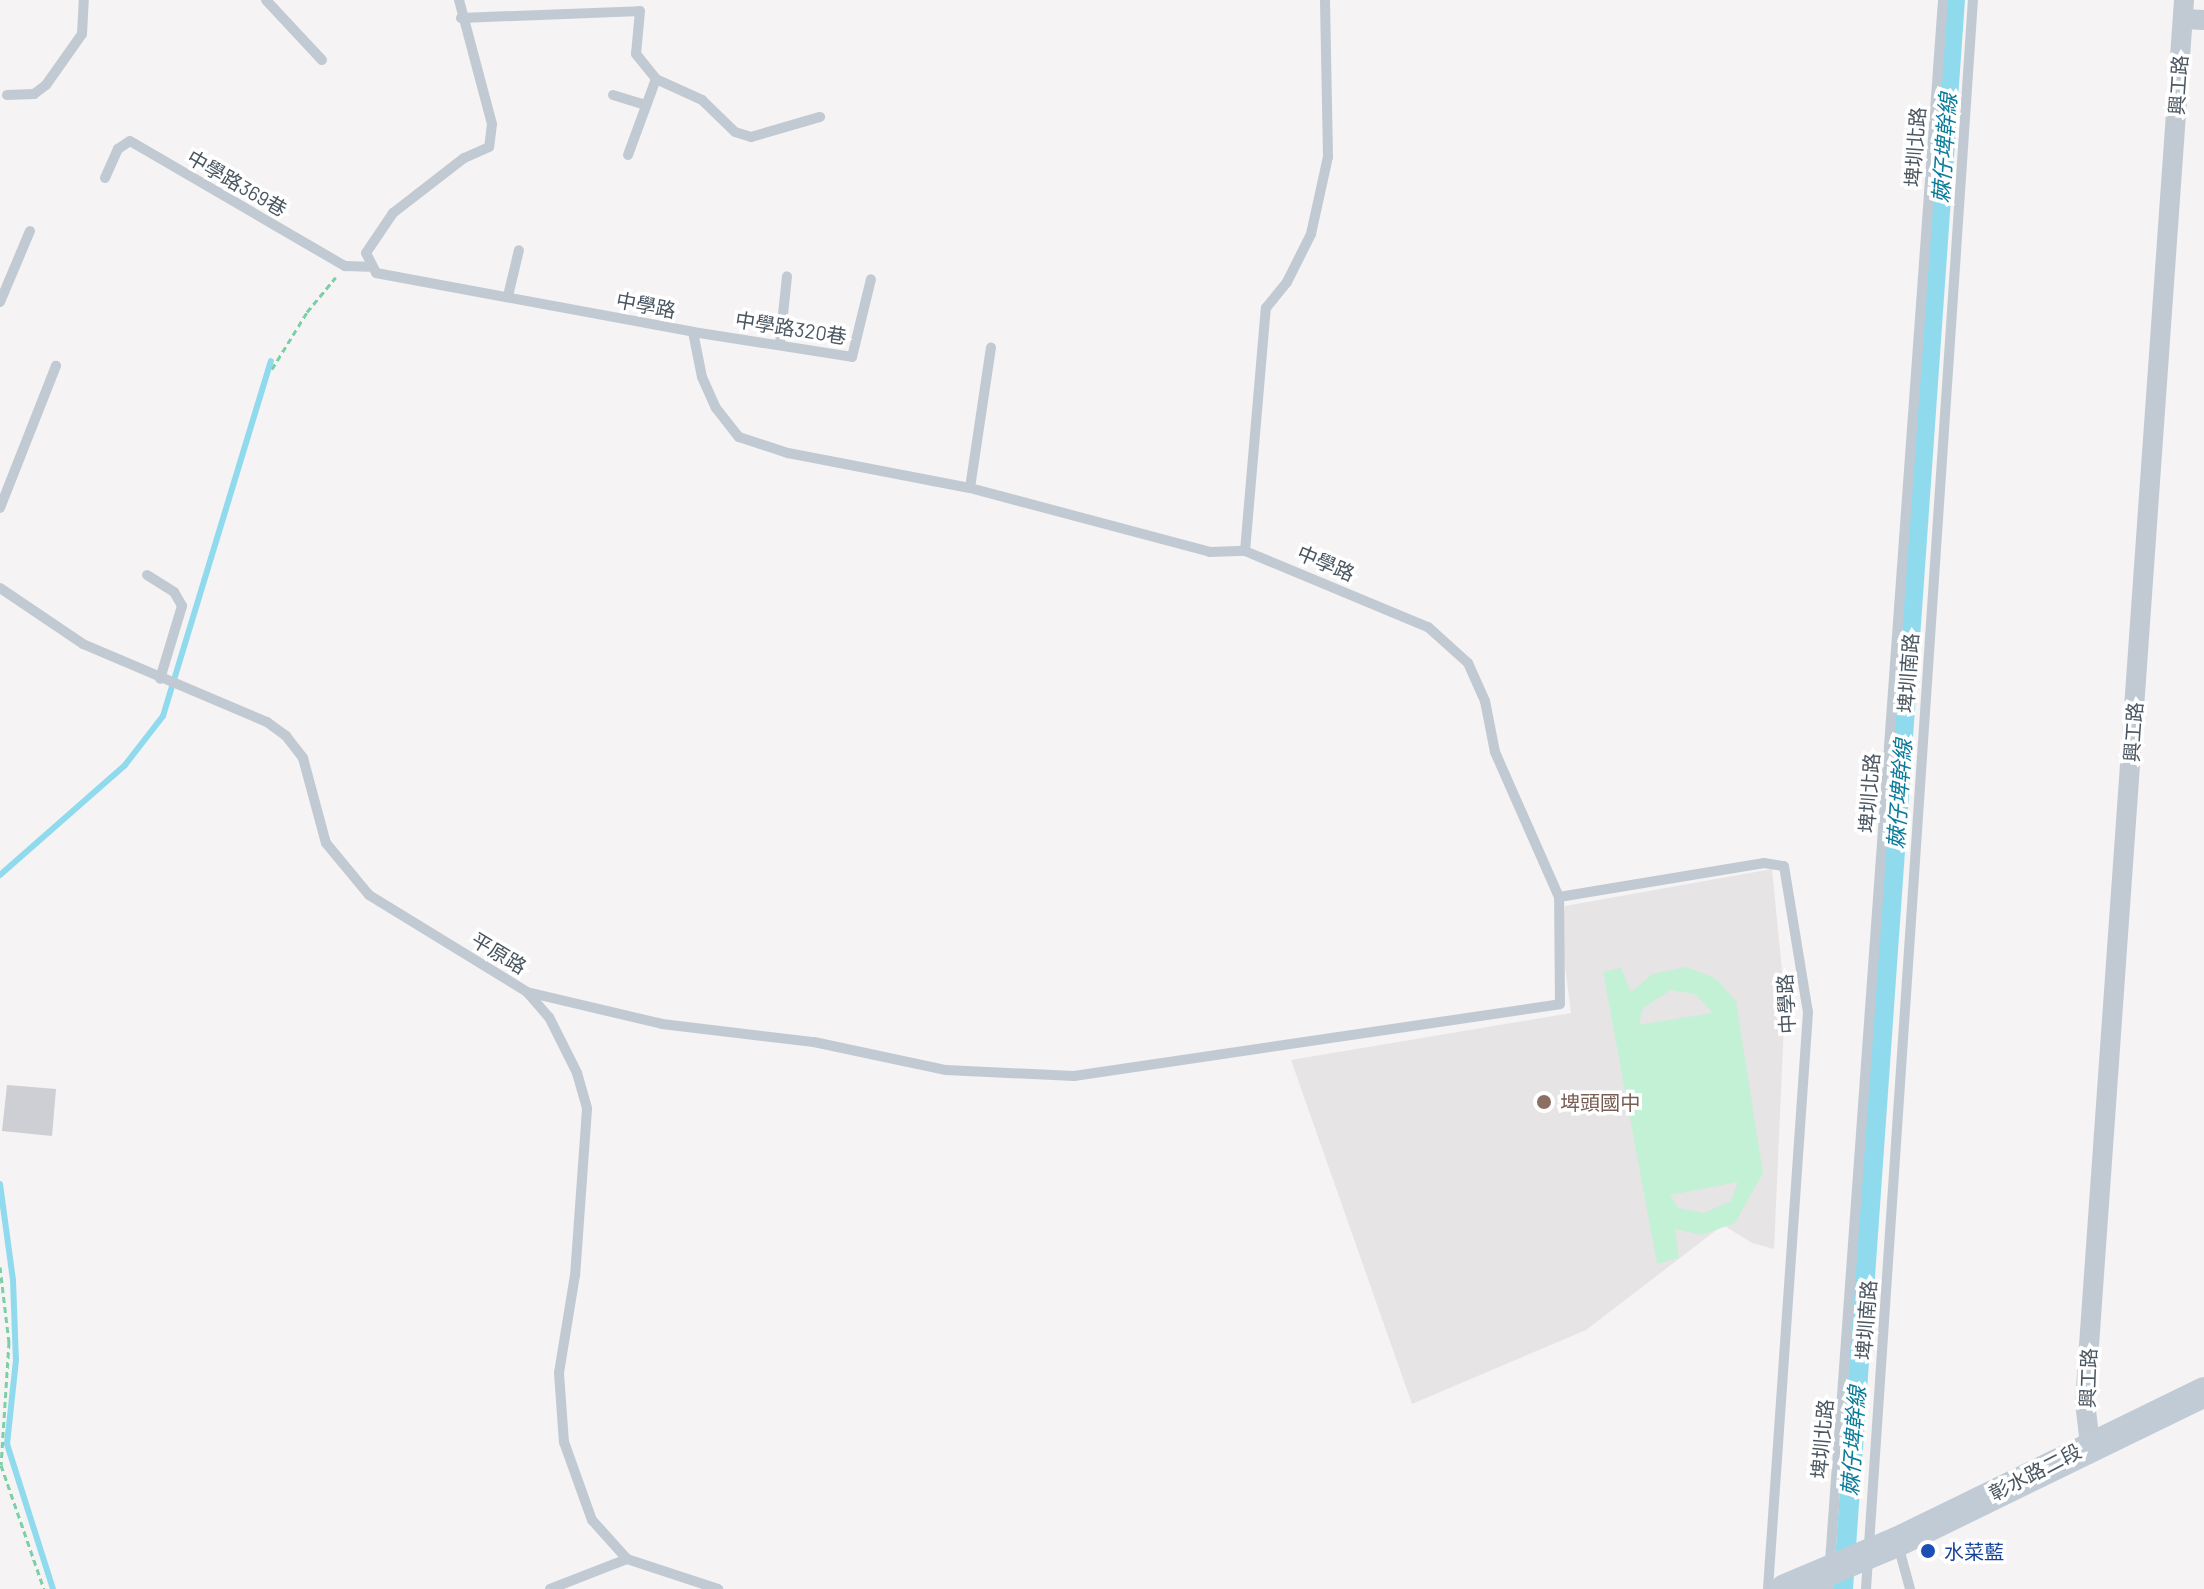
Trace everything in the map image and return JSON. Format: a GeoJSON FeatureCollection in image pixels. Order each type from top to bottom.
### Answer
{"type":"FeatureCollection","features":[{"type":"Feature","properties":{"kind":"main road","name":"彰水路二段"},"geometry":{"type":"LineString","coordinates":[[1785,1589],[1829,1580],[1868,1555],[2090,1444],[2204,1392]]}},
{"type":"Feature","properties":{"kind":"street","name":"興工路"},"geometry":{"type":"LineString","coordinates":[[2090,1444],[2086,1386],[2190,13]]}},
{"type":"Feature","properties":{"kind":"lane"},"geometry":{"type":"LineString","coordinates":[[7,95],[34,94],[46,85],[82,34],[84,0]]}},
{"type":"Feature","properties":{"kind":"lane"},"geometry":{"type":"LineString","coordinates":[[266,0],[322,60]]}},
{"type":"Feature","properties":{"kind":"lane"},"geometry":{"type":"LineString","coordinates":[[369,267],[366,253],[393,213],[464,158],[489,147],[492,124],[461,18],[459,0]]}},
{"type":"Feature","properties":{"kind":"lane"},"geometry":{"type":"LineString","coordinates":[[1245,551],[1266,308],[1287,282],[1311,234],[1328,157],[1325,0]]}},
{"type":"Feature","properties":{"kind":"lane","name":"埤圳北路"},"geometry":{"type":"LineString","coordinates":[[1829,1580],[1943,0]]}},
{"type":"Feature","properties":{"kind":"lane","name":"埤圳南路"},"geometry":{"type":"LineString","coordinates":[[1866,1589],[1973,0]]}},
{"type":"Feature","properties":{"kind":"lane"},"geometry":{"type":"LineString","coordinates":[[461,18],[640,11],[636,54],[656,79],[677,85],[735,132],[751,137],[820,117]]}},
{"type":"Feature","properties":{"kind":"lane"},"geometry":{"type":"LineString","coordinates":[[628,155],[656,79]]}},
{"type":"Feature","properties":{"kind":"lane"},"geometry":{"type":"LineString","coordinates":[[613,95],[645,105]]}},
{"type":"Feature","properties":{"kind":"lane","name":"中學路369巷"},"geometry":{"type":"LineString","coordinates":[[105,178],[118,149],[130,141],[345,266],[369,267]]}},
{"type":"Feature","properties":{"kind":"lane"},"geometry":{"type":"LineString","coordinates":[[0,302],[30,231]]}},
{"type":"Feature","properties":{"kind":"lane"},"geometry":{"type":"LineString","coordinates":[[508,296],[519,250]]}},
{"type":"Feature","properties":{"kind":"lane","name":"中學路"},"geometry":{"type":"LineString","coordinates":[[369,267],[376,273],[693,332],[702,377],[716,408],[739,437],[788,453],[970,488],[1210,552],[1245,551],[1428,627],[1468,663],[1485,701],[1495,752],[1559,897],[1764,863],[1784,866],[1808,1012],[1768,1589]]}},
{"type":"Feature","properties":{"kind":"lane"},"geometry":{"type":"LineString","coordinates":[[780,343],[787,276]]}},
{"type":"Feature","properties":{"kind":"lane","name":"中學路320巷"},"geometry":{"type":"LineString","coordinates":[[693,332],[780,343],[852,357],[871,279]]}},
{"type":"Feature","properties":{"kind":"lane"},"geometry":{"type":"LineString","coordinates":[[970,488],[991,348]]}},
{"type":"Feature","properties":{"kind":"lane"},"geometry":{"type":"LineString","coordinates":[[0,508],[56,366]]}},
{"type":"Feature","properties":{"kind":"lane"},"geometry":{"type":"LineString","coordinates":[[147,575],[174,592],[182,606],[160,679]]}},
{"type":"Feature","properties":{"kind":"lane","name":"平原路"},"geometry":{"type":"LineString","coordinates":[[0,588],[83,644],[267,722],[286,736],[303,758],[326,843],[369,895],[527,992],[549,1017],[577,1073],[587,1109],[575,1275],[559,1373],[564,1442],[592,1520],[627,1559],[718,1589]]}},
{"type":"Feature","properties":{"kind":"lane"},"geometry":{"type":"LineString","coordinates":[[527,992],[662,1024],[814,1042],[946,1070],[1074,1076],[1560,1004],[1559,897]]}},
{"type":"Feature","properties":{"kind":"lane"},"geometry":{"type":"LineString","coordinates":[[1897,1542],[1910,1589]]}},
{"type":"Feature","properties":{"kind":"lane"},"geometry":{"type":"LineString","coordinates":[[550,1589],[627,1559]]}},
{"type":"Feature","properties":{"kind":"path"},"geometry":{"type":"LineString","coordinates":[[272,369],[307,312],[345,266]]}},
{"type":"Feature","properties":{"kind":"path"},"geometry":{"type":"LineString","coordinates":[[0,1267],[9,1342],[1,1465],[44,1589]]}},
{"type":"Feature","properties":{"kind":"shaded area","name":"埤頭國中"},"geometry":{"type":"Polygon","coordinates":[[[1772,869],[1785,1001],[1774,1249],[1752,1243],[1723,1225],[1586,1330],[1412,1404],[1291,1060],[1571,1013],[1560,928],[1565,906],[1772,869]]]}},
{"type":"Feature","properties":{"kind":"green space"},"geometry":{"type":"Polygon","coordinates":[[[1686,967],[1715,978],[1736,1001],[1763,1173],[1735,1223],[1702,1235],[1675,1229],[1679,1258],[1657,1264],[1603,972],[1621,968],[1631,992],[1652,974],[1686,967]],[[1671,990],[1643,1008],[1639,1025],[1713,1013],[1695,994],[1671,990]],[[1738,1182],[1670,1195],[1678,1208],[1704,1213],[1731,1201],[1738,1182]]]}},
{"type":"Feature","properties":{"kind":"building"},"geometry":{"type":"Polygon","coordinates":[[[7,1085],[56,1089],[52,1136],[2,1131],[7,1085]]]}},
{"type":"Feature","properties":{"kind":"waterway","name":"棘仔埤幹線"},"geometry":{"type":"LineString","coordinates":[[1843,1589],[1955,0]]}},
{"type":"Feature","properties":{"kind":"waterway"},"geometry":{"type":"LineString","coordinates":[[0,875],[125,765],[163,716],[271,361]]}},
{"type":"Feature","properties":{"kind":"waterway"},"geometry":{"type":"LineString","coordinates":[[0,1184],[13,1280],[16,1360],[7,1444],[53,1589]]}},
{"type":"Feature","properties":{"kind":"place","name":"埤頭國中"},"geometry":{"type":"Point","coordinates":[1544,1102]}},
{"type":"Feature","properties":{"kind":"place","name":"水菜藍"},"geometry":{"type":"Point","coordinates":[1928,1551]}}]}
